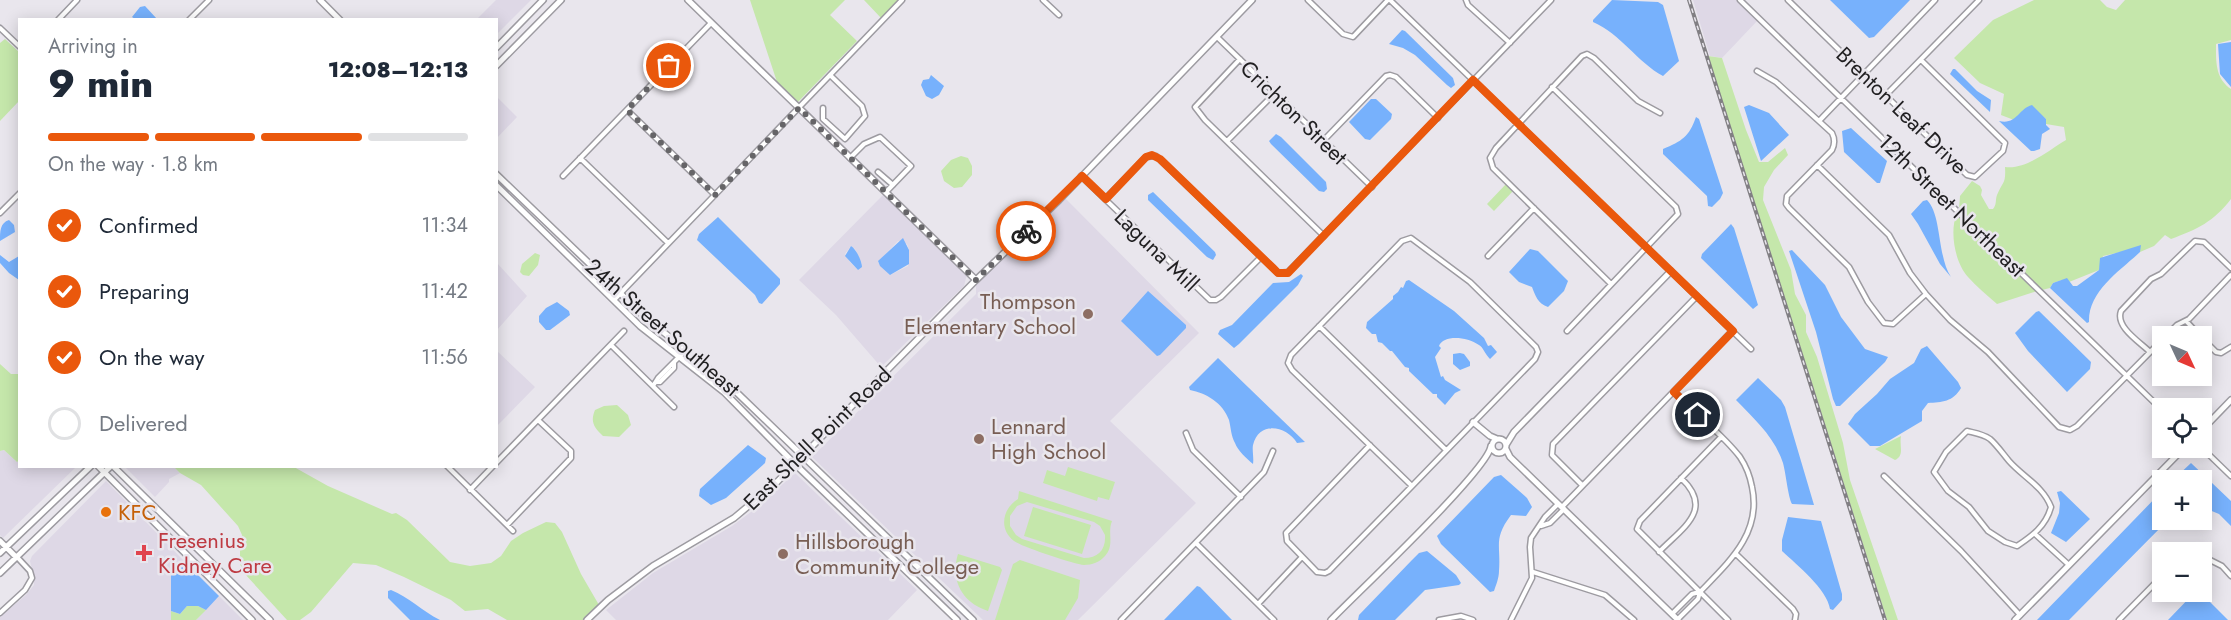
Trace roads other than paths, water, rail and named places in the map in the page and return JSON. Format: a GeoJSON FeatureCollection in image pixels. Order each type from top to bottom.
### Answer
{"type":"FeatureCollection","features":[{"type":"Feature","properties":{"kind":"street"},"geometry":{"type":"LineString","coordinates":[[60,18],[77,0]]}},
{"type":"Feature","properties":{"kind":"street"},"geometry":{"type":"LineString","coordinates":[[191,18],[208,0]]}},
{"type":"Feature","properties":{"kind":"street"},"geometry":{"type":"LineString","coordinates":[[320,0],[338,18]]}},
{"type":"Feature","properties":{"kind":"street"},"geometry":{"type":"LineString","coordinates":[[498,46],[543,0]]}},
{"type":"Feature","properties":{"kind":"street"},"geometry":{"type":"LineString","coordinates":[[498,64],[561,0]]}},
{"type":"Feature","properties":{"kind":"street"},"geometry":{"type":"LineString","coordinates":[[688,0],[976,280]]}},
{"type":"Feature","properties":{"kind":"street"},"geometry":{"type":"LineString","coordinates":[[614,300],[902,0]]}},
{"type":"Feature","properties":{"kind":"street"},"geometry":{"type":"LineString","coordinates":[[1043,0],[1059,15]]}},
{"type":"Feature","properties":{"kind":"street","name":"East Shell Point Road"},"geometry":{"type":"LineString","coordinates":[[587,620],[614,595],[653,566],[734,518],[764,494],[1082,176],[1252,0]]}},
{"type":"Feature","properties":{"kind":"street"},"geometry":{"type":"LineString","coordinates":[[1308,0],[1343,34],[1353,37],[1389,0],[1751,349]]}},
{"type":"Feature","properties":{"kind":"street"},"geometry":{"type":"LineString","coordinates":[[1466,0],[1468,6],[1510,43]]}},
{"type":"Feature","properties":{"kind":"street"},"geometry":{"type":"LineString","coordinates":[[1540,0],[1545,6]]}},
{"type":"Feature","properties":{"kind":"street"},"geometry":{"type":"LineString","coordinates":[[1106,199],[1146,157],[1156,156],[1278,273],[1288,273],[1551,0]]}},
{"type":"Feature","properties":{"kind":"street","name":"12th Street Northeast"},"geometry":{"type":"LineString","coordinates":[[1740,0],[2152,400]]}},
{"type":"Feature","properties":{"kind":"street","name":"Brenton Leaf Drive"},"geometry":{"type":"LineString","coordinates":[[1788,0],[1967,175],[1975,177],[2003,151],[2005,143],[1921,60]]}},
{"type":"Feature","properties":{"kind":"street"},"geometry":{"type":"LineString","coordinates":[[1819,121],[1935,0]]}},
{"type":"Feature","properties":{"kind":"street"},"geometry":{"type":"LineString","coordinates":[[1886,95],[1979,0]]}},
{"type":"Feature","properties":{"kind":"street"},"geometry":{"type":"LineString","coordinates":[[563,176],[711,23]]}},
{"type":"Feature","properties":{"kind":"street"},"geometry":{"type":"LineString","coordinates":[[0,28],[18,45]]}},
{"type":"Feature","properties":{"kind":"street","name":"Crichton Street"},"geometry":{"type":"LineString","coordinates":[[1217,37],[1372,186]]}},
{"type":"Feature","properties":{"kind":"street"},"geometry":{"type":"LineString","coordinates":[[1611,284],[1490,164],[1496,147],[1552,87],[1587,54],[1594,58],[1638,101],[1660,113]]}},
{"type":"Feature","properties":{"kind":"street"},"geometry":{"type":"LineString","coordinates":[[1240,59],[1195,107],[1324,236]]}},
{"type":"Feature","properties":{"kind":"street"},"geometry":{"type":"LineString","coordinates":[[1757,71],[1776,81],[1832,133],[1834,145],[1787,196],[1786,204],[1849,267],[1861,291],[1884,322],[1893,324],[1926,294]]}},
{"type":"Feature","properties":{"kind":"street"},"geometry":{"type":"LineString","coordinates":[[823,119],[845,139],[865,116],[862,106],[830,75]]}},
{"type":"Feature","properties":{"kind":"street"},"geometry":{"type":"LineString","coordinates":[[1324,140],[1386,76],[1390,75],[1396,77],[1438,118]]}},
{"type":"Feature","properties":{"kind":"street"},"geometry":{"type":"LineString","coordinates":[[1552,87],[1676,207],[1677,216],[1567,330]]}},
{"type":"Feature","properties":{"kind":"street"},"geometry":{"type":"LineString","coordinates":[[1227,141],[1275,93]]}},
{"type":"Feature","properties":{"kind":"street"},"geometry":{"type":"LineString","coordinates":[[817,125],[823,119],[823,108]]}},
{"type":"Feature","properties":{"kind":"street"},"geometry":{"type":"LineString","coordinates":[[627,110],[715,195]]}},
{"type":"Feature","properties":{"kind":"street"},"geometry":{"type":"LineString","coordinates":[[850,158],[864,144],[880,137],[911,166],[886,192]]}},
{"type":"Feature","properties":{"kind":"street"},"geometry":{"type":"LineString","coordinates":[[580,158],[668,244]]}},
{"type":"Feature","properties":{"kind":"street"},"geometry":{"type":"LineString","coordinates":[[1817,165],[1889,235],[1910,273],[1950,320],[1995,359],[2060,427],[2070,430],[2077,426],[2150,352],[2121,324],[2119,316],[2151,279],[2162,274],[2195,241],[2204,242],[2231,268]]}},
{"type":"Feature","properties":{"kind":"street"},"geometry":{"type":"LineString","coordinates":[[878,172],[893,185]]}},
{"type":"Feature","properties":{"kind":"street","name":"24th Street Southeast"},"geometry":{"type":"LineString","coordinates":[[498,176],[646,318],[730,386],[973,620]]}},
{"type":"Feature","properties":{"kind":"street","name":"Laguna Mill"},"geometry":{"type":"LineString","coordinates":[[1082,176],[1210,300],[1221,297],[1261,256]]}},
{"type":"Feature","properties":{"kind":"street","name":"24th Street Southeast"},"geometry":{"type":"LineString","coordinates":[[498,187],[640,326],[724,392],[795,464],[957,620]]}},
{"type":"Feature","properties":{"kind":"street"},"geometry":{"type":"LineString","coordinates":[[0,213],[18,195]]}},
{"type":"Feature","properties":{"kind":"street"},"geometry":{"type":"LineString","coordinates":[[1488,255],[1534,208]]}},
{"type":"Feature","properties":{"kind":"street"},"geometry":{"type":"LineString","coordinates":[[1370,445],[1286,533],[1287,541],[1317,572],[1329,571],[1412,486],[1473,422],[1535,359],[1538,349],[1470,282],[1414,240],[1407,238],[1288,360],[1289,367],[1370,445],[1412,486]]}},
{"type":"Feature","properties":{"kind":"street"},"geometry":{"type":"LineString","coordinates":[[1484,462],[1503,450],[1514,432],[1671,271]]}},
{"type":"Feature","properties":{"kind":"street"},"geometry":{"type":"LineString","coordinates":[[2176,326],[2186,321],[2231,275]]}},
{"type":"Feature","properties":{"kind":"street"},"geometry":{"type":"LineString","coordinates":[[1582,485],[1552,455],[1553,444],[1697,296]]}},
{"type":"Feature","properties":{"kind":"street"},"geometry":{"type":"LineString","coordinates":[[2186,321],[2191,326]]}},
{"type":"Feature","properties":{"kind":"street"},"geometry":{"type":"LineString","coordinates":[[1319,326],[1446,450]]}},
{"type":"Feature","properties":{"kind":"street"},"geometry":{"type":"LineString","coordinates":[[498,461],[624,331]]}},
{"type":"Feature","properties":{"kind":"street"},"geometry":{"type":"LineString","coordinates":[[1540,526],[1554,519],[1561,507],[1733,331]]}},
{"type":"Feature","properties":{"kind":"street"},"geometry":{"type":"LineString","coordinates":[[611,345],[655,384],[674,407]]}},
{"type":"Feature","properties":{"kind":"street"},"geometry":{"type":"LineString","coordinates":[[2212,347],[2221,353],[2231,347]]}},
{"type":"Feature","properties":{"kind":"street"},"geometry":{"type":"LineString","coordinates":[[655,384],[674,368],[674,363],[686,350]]}},
{"type":"Feature","properties":{"kind":"street"},"geometry":{"type":"LineString","coordinates":[[1674,392],[1698,415]]}},
{"type":"Feature","properties":{"kind":"street"},"geometry":{"type":"LineString","coordinates":[[2212,420],[2231,400]]}},
{"type":"Feature","properties":{"kind":"street"},"geometry":{"type":"LineString","coordinates":[[507,525],[571,458],[571,451],[538,420]]}},
{"type":"Feature","properties":{"kind":"street"},"geometry":{"type":"LineString","coordinates":[[1503,450],[1677,620],[1736,554],[1751,526],[1754,514],[1754,493],[1746,466],[1705,421]]}},
{"type":"Feature","properties":{"kind":"street"},"geometry":{"type":"LineString","coordinates":[[1473,422],[1495,442],[1504,441],[1503,450]]}},
{"type":"Feature","properties":{"kind":"street"},"geometry":{"type":"LineString","coordinates":[[1967,431],[1981,434],[1992,441],[2010,462],[2034,482],[2048,501],[2051,507],[2049,515],[2035,534],[2017,546],[2005,542],[1988,531],[1969,507],[1948,491],[1934,472],[1946,452],[1967,431]]}},
{"type":"Feature","properties":{"kind":"street"},"geometry":{"type":"LineString","coordinates":[[1331,620],[1457,492],[1484,462],[1495,442],[1514,432]]}},
{"type":"Feature","properties":{"kind":"street"},"geometry":{"type":"LineString","coordinates":[[1186,434],[1193,450],[1241,497]]}},
{"type":"Feature","properties":{"kind":"street"},"geometry":{"type":"LineString","coordinates":[[1721,437],[1637,525],[1640,534],[1728,620]]}},
{"type":"Feature","properties":{"kind":"street"},"geometry":{"type":"LineString","coordinates":[[1495,442],[1493,451],[1503,450]]}},
{"type":"Feature","properties":{"kind":"street"},"geometry":{"type":"LineString","coordinates":[[1121,620],[1197,544],[1264,472],[1273,451]]}},
{"type":"Feature","properties":{"kind":"street"},"geometry":{"type":"LineString","coordinates":[[2015,620],[2175,458]]}},
{"type":"Feature","properties":{"kind":"street"},"geometry":{"type":"LineString","coordinates":[[2212,458],[2231,476]]}},
{"type":"Feature","properties":{"kind":"street"},"geometry":{"type":"LineString","coordinates":[[0,553],[89,468]]}},
{"type":"Feature","properties":{"kind":"street"},"geometry":{"type":"LineString","coordinates":[[100,468],[252,620]]}},
{"type":"Feature","properties":{"kind":"street"},"geometry":{"type":"LineString","coordinates":[[0,573],[110,468]]}},
{"type":"Feature","properties":{"kind":"street"},"geometry":{"type":"LineString","coordinates":[[114,468],[270,620]]}},
{"type":"Feature","properties":{"kind":"street"},"geometry":{"type":"LineString","coordinates":[[449,468],[513,531]]}},
{"type":"Feature","properties":{"kind":"street"},"geometry":{"type":"LineString","coordinates":[[471,489],[491,468]]}},
{"type":"Feature","properties":{"kind":"street"},"geometry":{"type":"LineString","coordinates":[[1884,476],[1961,551],[2020,615]]}},
{"type":"Feature","properties":{"kind":"street"},"geometry":{"type":"LineString","coordinates":[[1659,552],[1691,519],[1695,511],[1697,504],[1694,491],[1681,478]]}},
{"type":"Feature","properties":{"kind":"street"},"geometry":{"type":"LineString","coordinates":[[1511,620],[1530,584],[1533,572],[1530,541],[1549,513],[1561,507]]}},
{"type":"Feature","properties":{"kind":"street"},"geometry":{"type":"LineString","coordinates":[[1549,513],[1554,519]]}},
{"type":"Feature","properties":{"kind":"street"},"geometry":{"type":"LineString","coordinates":[[2035,534],[2069,565]]}},
{"type":"Feature","properties":{"kind":"street"},"geometry":{"type":"LineString","coordinates":[[0,541],[30,571],[32,578],[25,590],[0,613]]}},
{"type":"Feature","properties":{"kind":"street"},"geometry":{"type":"LineString","coordinates":[[1197,544],[1275,620]]}},
{"type":"Feature","properties":{"kind":"street"},"geometry":{"type":"LineString","coordinates":[[1736,554],[1793,609],[1796,614],[1795,620]]}},
{"type":"Feature","properties":{"kind":"street"},"geometry":{"type":"LineString","coordinates":[[1258,604],[1302,557]]}},
{"type":"Feature","properties":{"kind":"street"},"geometry":{"type":"LineString","coordinates":[[2212,561],[2222,566],[2231,576]]}},
{"type":"Feature","properties":{"kind":"street"},"geometry":{"type":"LineString","coordinates":[[1533,572],[1605,595],[1634,620]]}},
{"type":"Feature","properties":{"kind":"street"},"geometry":{"type":"LineString","coordinates":[[2119,620],[2152,586]]}},
{"type":"Feature","properties":{"kind":"street"},"geometry":{"type":"LineString","coordinates":[[1672,614],[1692,594],[1700,592]]}},
{"type":"Feature","properties":{"kind":"street"},"geometry":{"type":"LineString","coordinates":[[1439,620],[1463,616],[1473,620]]}},
{"type":"Feature","properties":{"kind":"water"},"geometry":{"type":"Polygon","coordinates":[[[1612,0],[1658,2],[1663,5],[1679,61],[1663,76],[1603,27],[1593,22],[1612,0]]]}},
{"type":"Feature","properties":{"kind":"water"},"geometry":{"type":"Polygon","coordinates":[[[1830,0],[1910,0],[1874,37],[1869,38],[1830,0]]]}},
{"type":"Feature","properties":{"kind":"water"},"geometry":{"type":"Polygon","coordinates":[[[145,6],[156,18],[132,17],[140,7],[145,6]]]}},
{"type":"Feature","properties":{"kind":"water"},"geometry":{"type":"Polygon","coordinates":[[[1402,30],[1453,78],[1455,85],[1451,88],[1415,55],[1389,44],[1402,30]]]}},
{"type":"Feature","properties":{"kind":"water"},"geometry":{"type":"Polygon","coordinates":[[[2231,42],[2231,87],[2220,74],[2218,44],[2231,42]]]}},
{"type":"Feature","properties":{"kind":"water"},"geometry":{"type":"Polygon","coordinates":[[[1953,69],[1977,91],[1991,100],[1990,112],[1950,74],[1953,69]]]}},
{"type":"Feature","properties":{"kind":"water"},"geometry":{"type":"Polygon","coordinates":[[[931,75],[944,86],[939,95],[932,99],[926,96],[921,85],[923,80],[929,79],[931,75]]]}},
{"type":"Feature","properties":{"kind":"water"},"geometry":{"type":"Polygon","coordinates":[[[1371,99],[1376,99],[1392,114],[1391,119],[1370,140],[1365,139],[1349,122],[1371,99]]]}},
{"type":"Feature","properties":{"kind":"water"},"geometry":{"type":"Polygon","coordinates":[[[1749,105],[1769,113],[1789,135],[1761,161],[1744,107],[1749,105]]]}},
{"type":"Feature","properties":{"kind":"water"},"geometry":{"type":"Polygon","coordinates":[[[2032,105],[2046,119],[2046,125],[2050,129],[2042,134],[2040,149],[2034,151],[2031,151],[1999,121],[2010,121],[2032,105]]]}},
{"type":"Feature","properties":{"kind":"water"},"geometry":{"type":"Polygon","coordinates":[[[1696,117],[1699,119],[1723,193],[1712,207],[1708,206],[1707,196],[1663,154],[1663,149],[1680,141],[1687,134],[1696,117]]]}},
{"type":"Feature","properties":{"kind":"water"},"geometry":{"type":"Polygon","coordinates":[[[1851,128],[1887,161],[1880,183],[1877,183],[1844,152],[1842,131],[1851,128]]]}},
{"type":"Feature","properties":{"kind":"water"},"geometry":{"type":"Polygon","coordinates":[[[1276,134],[1326,182],[1327,189],[1324,192],[1319,191],[1271,144],[1269,141],[1276,134]]]}},
{"type":"Feature","properties":{"kind":"water"},"geometry":{"type":"Polygon","coordinates":[[[1153,192],[1215,252],[1213,260],[1207,257],[1148,200],[1148,195],[1153,192]]]}},
{"type":"Feature","properties":{"kind":"water"},"geometry":{"type":"Polygon","coordinates":[[[1927,200],[1935,215],[1943,258],[1951,277],[1940,264],[1911,214],[1923,201],[1927,200]]]}},
{"type":"Feature","properties":{"kind":"water"},"geometry":{"type":"Polygon","coordinates":[[[718,217],[780,279],[780,284],[762,304],[697,240],[699,234],[718,217]]]}},
{"type":"Feature","properties":{"kind":"water"},"geometry":{"type":"Polygon","coordinates":[[[9,220],[14,225],[15,232],[0,241],[2,225],[9,220]]]}},
{"type":"Feature","properties":{"kind":"water"},"geometry":{"type":"Polygon","coordinates":[[[1731,224],[1758,305],[1753,309],[1701,258],[1702,254],[1731,224]]]}},
{"type":"Feature","properties":{"kind":"water"},"geometry":{"type":"Polygon","coordinates":[[[903,238],[909,250],[909,264],[890,275],[878,261],[903,238]]]}},
{"type":"Feature","properties":{"kind":"water"},"geometry":{"type":"Polygon","coordinates":[[[2141,245],[2140,252],[2099,291],[2087,323],[2050,288],[2053,283],[2067,278],[2073,286],[2077,286],[2099,270],[2100,258],[2141,245]]]}},
{"type":"Feature","properties":{"kind":"water"},"geometry":{"type":"Polygon","coordinates":[[[851,246],[857,252],[861,262],[862,267],[858,270],[845,256],[851,246]]]}},
{"type":"Feature","properties":{"kind":"water"},"geometry":{"type":"Polygon","coordinates":[[[1530,249],[1538,251],[1568,281],[1564,291],[1548,307],[1539,301],[1532,287],[1519,282],[1509,272],[1530,249]]]}},
{"type":"Feature","properties":{"kind":"water"},"geometry":{"type":"Polygon","coordinates":[[[1792,250],[1825,285],[1841,317],[1865,349],[1888,357],[1840,406],[1836,406],[1833,399],[1816,332],[1789,251],[1792,250]]]}},
{"type":"Feature","properties":{"kind":"water"},"geometry":{"type":"Polygon","coordinates":[[[0,255],[9,262],[18,257],[18,279],[9,273],[0,263],[0,255]]]}},
{"type":"Feature","properties":{"kind":"water"},"geometry":{"type":"Polygon","coordinates":[[[1301,274],[1303,276],[1298,285],[1234,348],[1218,334],[1220,330],[1232,325],[1273,283],[1289,282],[1301,274]]]}},
{"type":"Feature","properties":{"kind":"water"},"geometry":{"type":"Polygon","coordinates":[[[1409,280],[1454,311],[1484,338],[1488,346],[1491,345],[1497,352],[1490,359],[1474,342],[1450,338],[1441,342],[1439,346],[1441,348],[1435,357],[1441,377],[1443,376],[1445,380],[1461,390],[1455,393],[1445,405],[1437,394],[1433,394],[1392,351],[1378,342],[1376,334],[1372,334],[1366,328],[1367,322],[1393,299],[1393,296],[1409,280]]]}},
{"type":"Feature","properties":{"kind":"water"},"geometry":{"type":"Polygon","coordinates":[[[1148,291],[1186,325],[1186,328],[1157,356],[1121,321],[1148,291]]]}},
{"type":"Feature","properties":{"kind":"water"},"geometry":{"type":"Polygon","coordinates":[[[557,302],[569,311],[570,315],[550,330],[546,330],[539,322],[539,316],[546,308],[557,302]]]}},
{"type":"Feature","properties":{"kind":"water"},"geometry":{"type":"Polygon","coordinates":[[[2039,311],[2091,362],[2090,369],[2067,392],[2028,351],[2015,333],[2039,311]]]}},
{"type":"Feature","properties":{"kind":"water"},"geometry":{"type":"Polygon","coordinates":[[[1927,346],[1961,388],[1951,399],[1928,403],[1922,411],[1922,421],[1880,446],[1870,446],[1848,424],[1890,379],[1914,363],[1921,349],[1927,346]]]}},
{"type":"Feature","properties":{"kind":"water"},"geometry":{"type":"Polygon","coordinates":[[[1453,354],[1464,354],[1470,366],[1460,370],[1453,364],[1453,354]]]}},
{"type":"Feature","properties":{"kind":"water"},"geometry":{"type":"Polygon","coordinates":[[[1218,358],[1305,442],[1297,443],[1287,433],[1273,428],[1267,429],[1256,437],[1253,445],[1253,464],[1245,457],[1238,449],[1223,409],[1213,400],[1190,390],[1189,387],[1218,358]]]}},
{"type":"Feature","properties":{"kind":"water"},"geometry":{"type":"Polygon","coordinates":[[[1758,378],[1781,400],[1785,407],[1814,505],[1792,504],[1783,463],[1775,445],[1736,400],[1758,378]]]}},
{"type":"Feature","properties":{"kind":"water"},"geometry":{"type":"Polygon","coordinates":[[[748,445],[766,458],[765,463],[726,498],[711,505],[699,496],[700,489],[748,445]]]}},
{"type":"Feature","properties":{"kind":"water"},"geometry":{"type":"Polygon","coordinates":[[[2191,463],[2198,470],[2184,470],[2191,463]]]}},
{"type":"Feature","properties":{"kind":"water"},"geometry":{"type":"Polygon","coordinates":[[[1501,475],[1527,498],[1532,507],[1526,516],[1511,515],[1505,523],[1499,542],[1498,576],[1494,591],[1490,592],[1441,544],[1437,536],[1494,477],[1501,475]]]}},
{"type":"Feature","properties":{"kind":"water"},"geometry":{"type":"Polygon","coordinates":[[[2212,483],[2231,501],[2231,526],[2219,514],[2212,511],[2212,483]]]}},
{"type":"Feature","properties":{"kind":"water"},"geometry":{"type":"Polygon","coordinates":[[[2061,491],[2090,519],[2066,542],[2051,533],[2059,513],[2060,503],[2057,492],[2061,491]]]}},
{"type":"Feature","properties":{"kind":"water"},"geometry":{"type":"Polygon","coordinates":[[[2152,501],[2152,530],[2158,530],[2069,620],[2037,620],[2152,501]]]}},
{"type":"Feature","properties":{"kind":"water"},"geometry":{"type":"Polygon","coordinates":[[[1788,517],[1821,521],[1842,594],[1842,600],[1833,610],[1830,609],[1828,601],[1817,586],[1782,551],[1782,540],[1788,517]]]}},
{"type":"Feature","properties":{"kind":"water"},"geometry":{"type":"Polygon","coordinates":[[[1427,551],[1456,575],[1461,583],[1425,590],[1395,620],[1358,620],[1359,615],[1419,553],[1427,551]]]}},
{"type":"Feature","properties":{"kind":"water"},"geometry":{"type":"Polygon","coordinates":[[[184,561],[219,596],[206,610],[198,606],[187,606],[180,614],[171,611],[171,574],[184,561]]]}},
{"type":"Feature","properties":{"kind":"water"},"geometry":{"type":"Polygon","coordinates":[[[1197,586],[1200,587],[1232,620],[1164,620],[1197,586]]]}},
{"type":"Feature","properties":{"kind":"water"},"geometry":{"type":"Polygon","coordinates":[[[391,590],[440,620],[410,620],[388,598],[388,591],[391,590]]]}},
{"type":"Feature","properties":{"kind":"water"},"geometry":{"type":"Polygon","coordinates":[[[2185,602],[2210,602],[2228,620],[2168,620],[2185,602]]]}},
{"type":"Feature","properties":{"kind":"railway"},"geometry":{"type":"LineString","coordinates":[[1689,0],[1885,620]]}},
{"type":"Feature","properties":{"kind":"place","name":"Thompson Elementary School"},"geometry":{"type":"Point","coordinates":[1088,314]}},
{"type":"Feature","properties":{"kind":"place","name":"Lennard High School"},"geometry":{"type":"Point","coordinates":[979,439]}},
{"type":"Feature","properties":{"kind":"place","name":"KFC"},"geometry":{"type":"Point","coordinates":[106,512]}},
{"type":"Feature","properties":{"kind":"place","name":"Fresenius Kidney Care"},"geometry":{"type":"Point","coordinates":[144,553]}},
{"type":"Feature","properties":{"kind":"place","name":"Hillsborough Community College"},"geometry":{"type":"Point","coordinates":[783,554]}}]}
